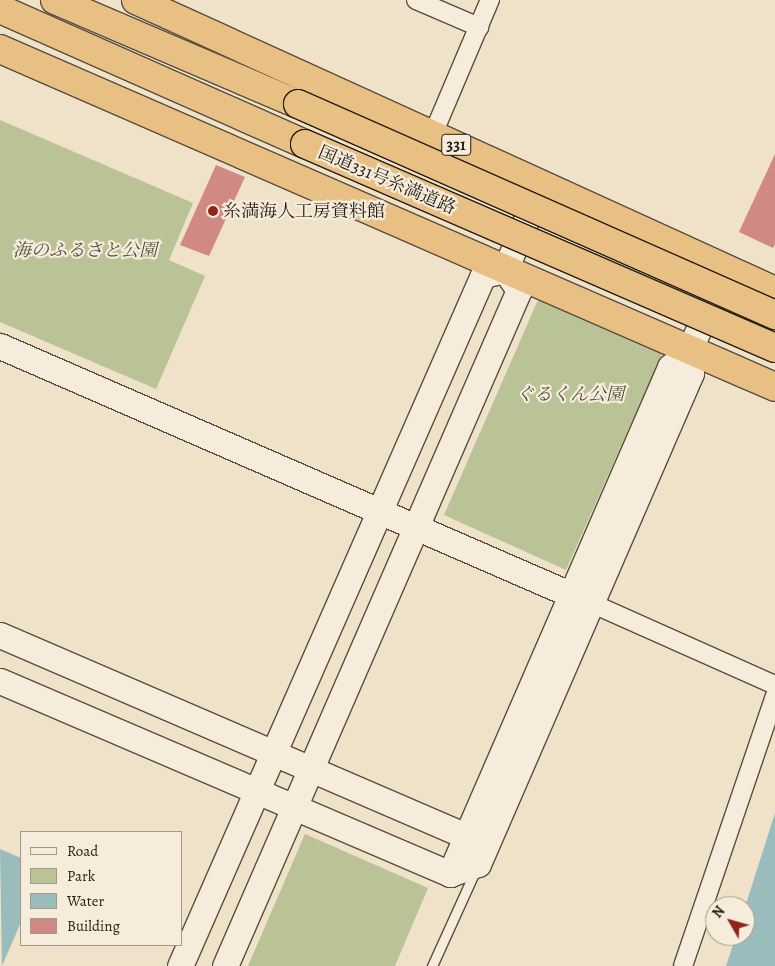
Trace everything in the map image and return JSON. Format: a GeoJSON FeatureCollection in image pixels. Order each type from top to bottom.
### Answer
{"type":"FeatureCollection","features":[{"type":"Feature","properties":{"kind":"highway","name":"国道331号糸満道路"},"geometry":{"type":"LineString","coordinates":[[55,0],[298,104],[775,315]]}},
{"type":"Feature","properties":{"kind":"highway","name":"331"},"geometry":{"type":"LineString","coordinates":[[100,0],[298,104]]}},
{"type":"Feature","properties":{"kind":"highway","name":"331"},"geometry":{"type":"LineString","coordinates":[[136,0],[775,291]]}},
{"type":"Feature","properties":{"kind":"highway","name":"国道331号糸満道路"},"geometry":{"type":"LineString","coordinates":[[0,9],[775,348]]}},
{"type":"Feature","properties":{"kind":"highway"},"geometry":{"type":"LineString","coordinates":[[0,34],[58,57],[232,133],[305,144]]}},
{"type":"Feature","properties":{"kind":"highway"},"geometry":{"type":"LineString","coordinates":[[0,49],[775,387]]}},
{"type":"Feature","properties":{"kind":"street"},"geometry":{"type":"LineString","coordinates":[[416,0],[478,27]]}},
{"type":"Feature","properties":{"kind":"street"},"geometry":{"type":"LineString","coordinates":[[433,134],[490,0]]}},
{"type":"Feature","properties":{"kind":"street"},"geometry":{"type":"LineString","coordinates":[[505,270],[541,185]]}},
{"type":"Feature","properties":{"kind":"street"},"geometry":{"type":"LineString","coordinates":[[0,681],[450,874],[478,864],[583,599],[670,367],[689,351],[725,269]]}},
{"type":"Feature","properties":{"kind":"street"},"geometry":{"type":"LineString","coordinates":[[180,966],[483,275],[505,270]]}},
{"type":"Feature","properties":{"kind":"street"},"geometry":{"type":"LineString","coordinates":[[225,966],[519,290],[505,270]]}},
{"type":"Feature","properties":{"kind":"street"},"geometry":{"type":"LineString","coordinates":[[0,346],[583,599],[775,685]]}},
{"type":"Feature","properties":{"kind":"street"},"geometry":{"type":"LineString","coordinates":[[450,874],[466,836],[583,599]]}},
{"type":"Feature","properties":{"kind":"street"},"geometry":{"type":"LineString","coordinates":[[0,635],[466,836],[478,864]]}},
{"type":"Feature","properties":{"kind":"street"},"geometry":{"type":"LineString","coordinates":[[684,966],[775,695]]}},
{"type":"Feature","properties":{"kind":"lane"},"geometry":{"type":"LineString","coordinates":[[432,966],[478,864]]}},
{"type":"Feature","properties":{"kind":"green space","name":"海のふるさと公園"},"geometry":{"type":"Polygon","coordinates":[[[0,120],[193,203],[169,260],[205,276],[156,389],[0,322],[0,120]]]}},
{"type":"Feature","properties":{"kind":"green space","name":"ぐるくん公園"},"geometry":{"type":"Polygon","coordinates":[[[538,300],[662,354],[566,570],[444,515],[538,300]]]}},
{"type":"Feature","properties":{"kind":"green space"},"geometry":{"type":"Polygon","coordinates":[[[305,834],[428,888],[395,966],[248,966],[305,834]]]}},
{"type":"Feature","properties":{"kind":"water"},"geometry":{"type":"Polygon","coordinates":[[[775,813],[775,966],[726,966],[733,946],[755,946],[755,896],[749,896],[775,813]]]}},
{"type":"Feature","properties":{"kind":"water"},"geometry":{"type":"Polygon","coordinates":[[[0,849],[20,858],[20,924],[2,966],[0,849]]]}},
{"type":"Feature","properties":{"kind":"building"},"geometry":{"type":"Polygon","coordinates":[[[775,154],[775,244],[773,248],[739,232],[775,154]]]}},
{"type":"Feature","properties":{"kind":"building","name":"糸満海人工房資料館"},"geometry":{"type":"Polygon","coordinates":[[[216,165],[245,177],[209,256],[180,245],[216,165]]]}},
{"type":"Feature","properties":{"kind":"place","name":"糸満海人工房資料館"},"geometry":{"type":"Point","coordinates":[213,211]}}]}
